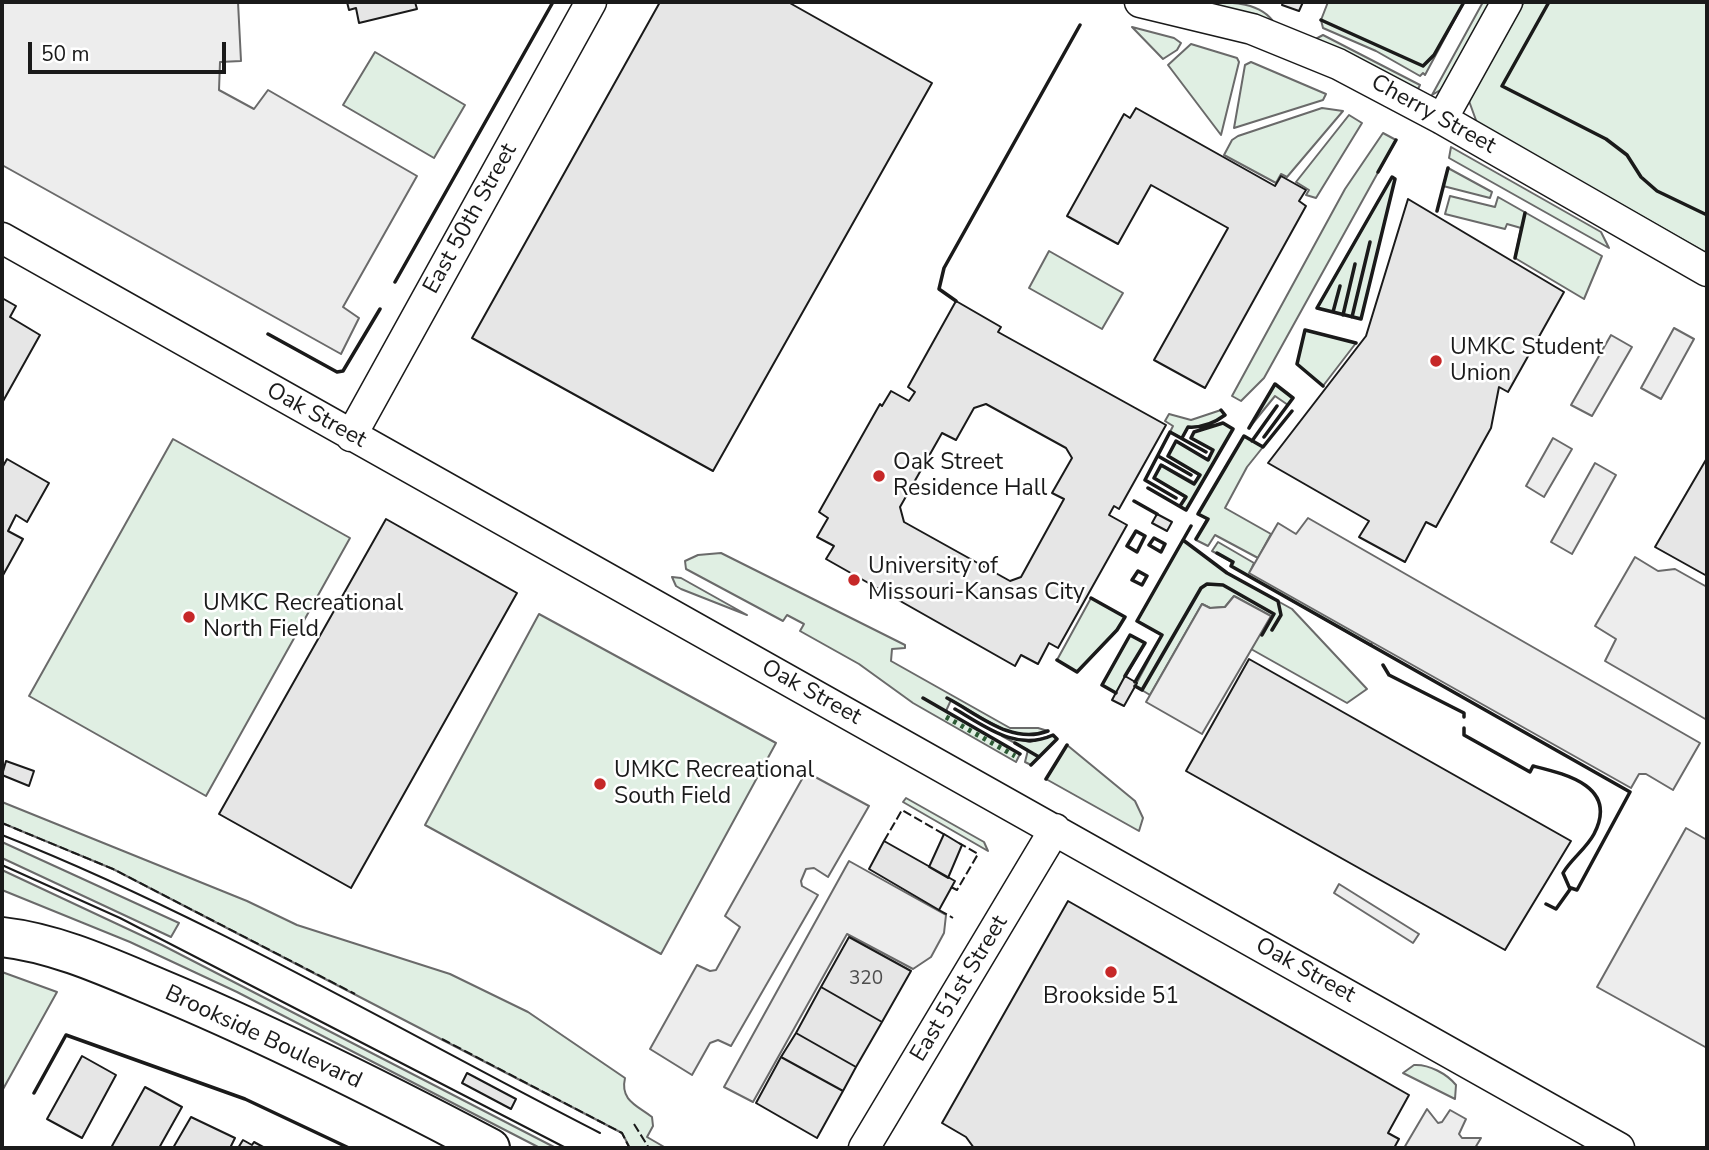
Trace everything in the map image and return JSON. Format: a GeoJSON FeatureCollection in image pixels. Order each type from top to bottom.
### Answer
{"type":"FeatureCollection","features":[{"type":"Feature","properties":{"kind":"main road","name":"Brookside Boulevard"},"geometry":{"type":"LineString","coordinates":[[11,932],[214,1011],[490,1148]]}},
{"type":"Feature","properties":{"kind":"street","name":"East 50th Street"},"geometry":{"type":"LineString","coordinates":[[351,436],[591,2]]}},
{"type":"Feature","properties":{"kind":"street","name":"Cherry Street"},"geometry":{"type":"LineString","coordinates":[[1140,2],[1252,29],[1338,64],[1442,119],[1707,271]]}},
{"type":"Feature","properties":{"kind":"street"},"geometry":{"type":"LineString","coordinates":[[1442,119],[1507,2]]}},
{"type":"Feature","properties":{"kind":"street","name":"Oak Street"},"geometry":{"type":"LineString","coordinates":[[2,238],[1619,1148]]}},
{"type":"Feature","properties":{"kind":"street","name":"East 51st Street"},"geometry":{"type":"LineString","coordinates":[[864,1148],[1055,830]]}},
{"type":"Feature","properties":{"kind":"green space"},"geometry":{"type":"Polygon","coordinates":[[[1204,2],[1244,4],[1262,11],[1275,24],[1204,2]]]}},
{"type":"Feature","properties":{"kind":"green space"},"geometry":{"type":"Polygon","coordinates":[[[1328,2],[1464,2],[1425,75],[1423,73],[1420,76],[1376,51],[1323,28],[1321,20],[1328,2]]]}},
{"type":"Feature","properties":{"kind":"green space"},"geometry":{"type":"Polygon","coordinates":[[[1483,2],[1491,2],[1442,89],[1432,95],[1483,2]]]}},
{"type":"Feature","properties":{"kind":"green space"},"geometry":{"type":"Polygon","coordinates":[[[1524,2],[1707,2],[1707,253],[1477,123],[1469,101],[1524,2]]]}},
{"type":"Feature","properties":{"kind":"green space"},"geometry":{"type":"Polygon","coordinates":[[[1132,27],[1174,38],[1181,43],[1177,50],[1163,59],[1132,27]]]}},
{"type":"Feature","properties":{"kind":"green space"},"geometry":{"type":"Polygon","coordinates":[[[1323,35],[1420,85],[1416,93],[1312,41],[1323,35]]]}},
{"type":"Feature","properties":{"kind":"green space"},"geometry":{"type":"Polygon","coordinates":[[[1191,44],[1237,58],[1239,62],[1221,135],[1168,65],[1191,44]]]}},
{"type":"Feature","properties":{"kind":"green space"},"geometry":{"type":"Polygon","coordinates":[[[375,52],[465,105],[434,158],[343,105],[375,52]]]}},
{"type":"Feature","properties":{"kind":"green space"},"geometry":{"type":"Polygon","coordinates":[[[1251,62],[1326,94],[1323,100],[1234,128],[1245,65],[1251,62]]]}},
{"type":"Feature","properties":{"kind":"green space"},"geometry":{"type":"Polygon","coordinates":[[[1322,108],[1343,111],[1287,177],[1281,174],[1276,183],[1224,155],[1232,140],[1238,136],[1322,108]]]}},
{"type":"Feature","properties":{"kind":"green space"},"geometry":{"type":"Polygon","coordinates":[[[1349,115],[1362,123],[1316,198],[1306,195],[1309,190],[1296,182],[1349,115]]]}},
{"type":"Feature","properties":{"kind":"green space"},"geometry":{"type":"Polygon","coordinates":[[[1383,133],[1396,140],[1264,378],[1241,401],[1232,396],[1345,189],[1383,133]]]}},
{"type":"Feature","properties":{"kind":"green space"},"geometry":{"type":"Polygon","coordinates":[[[1451,147],[1601,232],[1609,248],[1449,158],[1451,147]]]}},
{"type":"Feature","properties":{"kind":"green space"},"geometry":{"type":"Polygon","coordinates":[[[1448,168],[1492,192],[1490,198],[1443,186],[1448,168]]]}},
{"type":"Feature","properties":{"kind":"green space"},"geometry":{"type":"Polygon","coordinates":[[[1392,177],[1395,179],[1361,319],[1317,308],[1392,177]]]}},
{"type":"Feature","properties":{"kind":"green space"},"geometry":{"type":"Polygon","coordinates":[[[1450,196],[1495,207],[1498,197],[1602,256],[1584,299],[1515,258],[1521,228],[1507,224],[1505,229],[1445,214],[1450,196]]]}},
{"type":"Feature","properties":{"kind":"green space"},"geometry":{"type":"Polygon","coordinates":[[[1049,251],[1123,293],[1102,329],[1029,288],[1049,251]]]}},
{"type":"Feature","properties":{"kind":"green space"},"geometry":{"type":"Polygon","coordinates":[[[1305,330],[1356,343],[1323,386],[1297,364],[1305,330]]]}},
{"type":"Feature","properties":{"kind":"green space"},"geometry":{"type":"Polygon","coordinates":[[[1275,384],[1293,398],[1288,405],[1275,396],[1249,428],[1275,384]]]}},
{"type":"Feature","properties":{"kind":"green space"},"geometry":{"type":"Polygon","coordinates":[[[1221,410],[1225,415],[1207,425],[1188,427],[1182,438],[1170,432],[1173,426],[1165,421],[1169,414],[1191,420],[1221,410]]]}},
{"type":"Feature","properties":{"kind":"green space"},"geometry":{"type":"Polygon","coordinates":[[[1223,423],[1233,429],[1186,510],[1180,506],[1186,496],[1154,478],[1162,465],[1195,483],[1199,474],[1168,456],[1176,441],[1209,460],[1213,450],[1191,438],[1194,432],[1223,423]]]}},
{"type":"Feature","properties":{"kind":"green space"},"geometry":{"type":"Polygon","coordinates":[[[1244,436],[1263,447],[1247,467],[1225,508],[1271,534],[1258,558],[1215,535],[1208,546],[1196,540],[1207,519],[1198,514],[1244,436]]]}},
{"type":"Feature","properties":{"kind":"green space","name":"UMKC Recreational North Field"},"geometry":{"type":"Polygon","coordinates":[[[173,439],[350,538],[206,796],[29,696],[173,439]]]}},
{"type":"Feature","properties":{"kind":"green space"},"geometry":{"type":"Polygon","coordinates":[[[1183,540],[1227,573],[1292,609],[1367,689],[1347,703],[1251,649],[1270,616],[1234,596],[1225,607],[1210,608],[1202,604],[1150,695],[1135,686],[1162,635],[1137,621],[1183,540]]]}},
{"type":"Feature","properties":{"kind":"green space"},"geometry":{"type":"Polygon","coordinates":[[[1218,542],[1254,563],[1250,572],[1372,642],[1371,646],[1231,566],[1232,562],[1212,551],[1218,542]]]}},
{"type":"Feature","properties":{"kind":"green space"},"geometry":{"type":"Polygon","coordinates":[[[721,553],[905,645],[905,648],[892,649],[891,661],[1010,728],[1038,728],[1048,731],[1022,734],[1009,731],[951,700],[946,711],[1020,754],[1016,762],[913,703],[859,664],[800,631],[804,624],[787,615],[783,621],[686,569],[685,561],[698,555],[721,553]]]}},
{"type":"Feature","properties":{"kind":"green space"},"geometry":{"type":"Polygon","coordinates":[[[672,577],[681,578],[747,615],[681,589],[676,586],[672,577]]]}},
{"type":"Feature","properties":{"kind":"green space"},"geometry":{"type":"Polygon","coordinates":[[[1091,598],[1125,617],[1117,630],[1077,672],[1057,660],[1091,598]]]}},
{"type":"Feature","properties":{"kind":"green space","name":"UMKC Recreational South Field"},"geometry":{"type":"Polygon","coordinates":[[[539,614],[776,743],[661,954],[425,825],[539,614]]]}},
{"type":"Feature","properties":{"kind":"green space"},"geometry":{"type":"Polygon","coordinates":[[[1130,635],[1145,643],[1116,693],[1102,685],[1130,635]]]}},
{"type":"Feature","properties":{"kind":"green space"},"geometry":{"type":"Polygon","coordinates":[[[1053,735],[1057,739],[1031,765],[1025,762],[1028,750],[1002,736],[1030,742],[1053,735]]]}},
{"type":"Feature","properties":{"kind":"green space"},"geometry":{"type":"Polygon","coordinates":[[[1067,745],[1135,801],[1143,818],[1139,831],[1046,779],[1067,745]]]}},
{"type":"Feature","properties":{"kind":"green space"},"geometry":{"type":"Polygon","coordinates":[[[906,798],[984,842],[988,851],[903,802],[906,798]]]}},
{"type":"Feature","properties":{"kind":"green space"},"geometry":{"type":"Polygon","coordinates":[[[2,802],[247,901],[297,925],[450,974],[528,1012],[625,1078],[627,1097],[652,1117],[653,1126],[647,1137],[666,1148],[630,1148],[622,1133],[113,869],[2,823],[2,802]]]}},
{"type":"Feature","properties":{"kind":"green space"},"geometry":{"type":"Polygon","coordinates":[[[2,842],[179,923],[171,937],[2,858],[2,842]]]}},
{"type":"Feature","properties":{"kind":"green space"},"geometry":{"type":"Polygon","coordinates":[[[2,870],[162,945],[556,1148],[540,1148],[237,992],[130,942],[2,890],[2,870]]]}},
{"type":"Feature","properties":{"kind":"green space"},"geometry":{"type":"Polygon","coordinates":[[[2,972],[57,992],[2,1091],[2,972]]]}},
{"type":"Feature","properties":{"kind":"green space"},"geometry":{"type":"Polygon","coordinates":[[[1414,1065],[1432,1068],[1448,1077],[1456,1085],[1455,1099],[1403,1073],[1414,1065]]]}},
{"type":"Feature","properties":{"kind":"shaded area"},"geometry":{"type":"Polygon","coordinates":[[[2,2],[238,2],[241,61],[220,62],[219,90],[254,109],[268,90],[417,176],[343,307],[359,318],[341,354],[2,165],[2,2]]]}},
{"type":"Feature","properties":{"kind":"shaded area"},"geometry":{"type":"Polygon","coordinates":[[[1674,328],[1694,339],[1661,399],[1641,388],[1674,328]]]}},
{"type":"Feature","properties":{"kind":"shaded area"},"geometry":{"type":"Polygon","coordinates":[[[1611,335],[1632,347],[1592,416],[1571,405],[1611,335]]]}},
{"type":"Feature","properties":{"kind":"shaded area"},"geometry":{"type":"Polygon","coordinates":[[[1553,438],[1572,449],[1544,497],[1526,486],[1553,438]]]}},
{"type":"Feature","properties":{"kind":"shaded area"},"geometry":{"type":"Polygon","coordinates":[[[1595,463],[1616,475],[1572,554],[1551,542],[1595,463]]]}},
{"type":"Feature","properties":{"kind":"shaded area"},"geometry":{"type":"Polygon","coordinates":[[[1308,518],[1700,743],[1673,790],[1646,774],[1639,774],[1631,788],[1249,573],[1278,523],[1296,534],[1308,518]]]}},
{"type":"Feature","properties":{"kind":"shaded area"},"geometry":{"type":"Polygon","coordinates":[[[1635,557],[1658,571],[1675,569],[1707,587],[1707,720],[1605,661],[1616,639],[1595,626],[1635,557]]]}},
{"type":"Feature","properties":{"kind":"shaded area"},"geometry":{"type":"Polygon","coordinates":[[[1234,596],[1271,616],[1202,734],[1146,702],[1202,604],[1210,608],[1225,607],[1234,596]]]}},
{"type":"Feature","properties":{"kind":"shaded area"},"geometry":{"type":"Polygon","coordinates":[[[806,772],[869,806],[828,877],[814,868],[806,869],[801,881],[802,886],[818,895],[731,1046],[718,1040],[710,1043],[692,1075],[650,1049],[697,965],[710,971],[716,970],[740,927],[725,916],[806,772]]]}},
{"type":"Feature","properties":{"kind":"shaded area"},"geometry":{"type":"Polygon","coordinates":[[[1686,828],[1707,840],[1707,1048],[1597,987],[1686,828]]]}},
{"type":"Feature","properties":{"kind":"shaded area"},"geometry":{"type":"Polygon","coordinates":[[[849,861],[946,915],[944,933],[931,957],[913,969],[847,934],[753,1102],[724,1087],[849,861]]]}},
{"type":"Feature","properties":{"kind":"shaded area"},"geometry":{"type":"Polygon","coordinates":[[[1339,884],[1419,934],[1413,943],[1334,893],[1339,884]]]}},
{"type":"Feature","properties":{"kind":"shaded area"},"geometry":{"type":"Polygon","coordinates":[[[1427,1109],[1438,1123],[1442,1122],[1450,1110],[1466,1119],[1459,1134],[1462,1138],[1481,1138],[1475,1148],[1404,1148],[1427,1109]]]}},
{"type":"Feature","properties":{"kind":"building"},"geometry":{"type":"Polygon","coordinates":[[[347,2],[415,2],[417,9],[359,23],[356,8],[349,10],[347,2]]]}},
{"type":"Feature","properties":{"kind":"building"},"geometry":{"type":"Polygon","coordinates":[[[660,2],[788,2],[932,83],[713,471],[472,338],[660,2]]]}},
{"type":"Feature","properties":{"kind":"building"},"geometry":{"type":"Polygon","coordinates":[[[1283,2],[1303,2],[1299,11],[1282,5],[1283,2]]]}},
{"type":"Feature","properties":{"kind":"building"},"geometry":{"type":"Polygon","coordinates":[[[1136,108],[1275,186],[1281,176],[1306,190],[1299,201],[1306,206],[1205,388],[1154,360],[1228,228],[1151,185],[1118,244],[1067,216],[1124,114],[1130,118],[1136,108]]]}},
{"type":"Feature","properties":{"kind":"building","name":"UMKC Student Union"},"geometry":{"type":"Polygon","coordinates":[[[1408,199],[1564,292],[1508,392],[1499,387],[1491,428],[1436,527],[1426,522],[1405,562],[1359,537],[1369,521],[1268,463],[1366,336],[1408,199]]]}},
{"type":"Feature","properties":{"kind":"building"},"geometry":{"type":"Polygon","coordinates":[[[2,298],[16,306],[10,317],[40,335],[2,403],[2,298]]]}},
{"type":"Feature","properties":{"kind":"building","name":"Oak Street Residence Hall"},"geometry":{"type":"Polygon","coordinates":[[[956,301],[1001,327],[998,332],[1166,425],[1119,509],[1114,506],[1109,515],[1127,525],[1058,648],[1049,643],[1038,664],[1021,655],[1015,666],[826,559],[834,546],[817,537],[828,518],[819,512],[880,404],[882,406],[891,391],[909,401],[915,392],[908,387],[956,301]],[[986,404],[974,408],[956,440],[942,433],[900,507],[904,522],[1010,581],[1021,577],[1064,499],[1052,493],[1072,458],[1066,448],[986,404]]]}},
{"type":"Feature","properties":{"kind":"building"},"geometry":{"type":"Polygon","coordinates":[[[1707,458],[1707,576],[1655,547],[1707,458]]]}},
{"type":"Feature","properties":{"kind":"building"},"geometry":{"type":"Polygon","coordinates":[[[7,459],[49,483],[27,522],[16,515],[8,531],[23,539],[2,577],[2,468],[7,459]]]}},
{"type":"Feature","properties":{"kind":"building"},"geometry":{"type":"Polygon","coordinates":[[[1157,514],[1172,522],[1167,531],[1152,523],[1157,514]]]}},
{"type":"Feature","properties":{"kind":"building"},"geometry":{"type":"Polygon","coordinates":[[[386,519],[517,593],[351,888],[219,814],[386,519]]]}},
{"type":"Feature","properties":{"kind":"building"},"geometry":{"type":"Polygon","coordinates":[[[1249,659],[1571,841],[1505,950],[1186,771],[1249,659]]]}},
{"type":"Feature","properties":{"kind":"building"},"geometry":{"type":"Polygon","coordinates":[[[1125,676],[1137,683],[1124,706],[1112,700],[1125,676]]]}},
{"type":"Feature","properties":{"kind":"building"},"geometry":{"type":"Polygon","coordinates":[[[6,761],[34,771],[29,786],[2,775],[6,761]]]}},
{"type":"Feature","properties":{"kind":"building"},"geometry":{"type":"Polygon","coordinates":[[[944,834],[962,845],[948,878],[929,867],[944,834]]]}},
{"type":"Feature","properties":{"kind":"building"},"geometry":{"type":"Polygon","coordinates":[[[884,841],[955,881],[939,910],[869,869],[884,841]]]}},
{"type":"Feature","properties":{"kind":"building","name":"Brookside 51"},"geometry":{"type":"Polygon","coordinates":[[[1068,901],[1409,1095],[1388,1133],[1399,1139],[1394,1148],[974,1148],[966,1137],[942,1123],[1068,901]]]}},
{"type":"Feature","properties":{"kind":"building"},"geometry":{"type":"Polygon","coordinates":[[[849,937],[911,971],[882,1022],[821,987],[849,937]]]}},
{"type":"Feature","properties":{"kind":"building"},"geometry":{"type":"Polygon","coordinates":[[[821,987],[882,1022],[856,1067],[796,1033],[821,987]]]}},
{"type":"Feature","properties":{"kind":"building"},"geometry":{"type":"Polygon","coordinates":[[[796,1033],[856,1067],[843,1091],[781,1057],[796,1033]]]}},
{"type":"Feature","properties":{"kind":"building"},"geometry":{"type":"Polygon","coordinates":[[[82,1056],[116,1075],[82,1138],[47,1119],[82,1056]]]}},
{"type":"Feature","properties":{"kind":"building"},"geometry":{"type":"Polygon","coordinates":[[[781,1057],[843,1091],[817,1138],[756,1103],[781,1057]]]}},
{"type":"Feature","properties":{"kind":"building"},"geometry":{"type":"Polygon","coordinates":[[[467,1073],[516,1099],[511,1109],[462,1083],[467,1073]]]}},
{"type":"Feature","properties":{"kind":"building"},"geometry":{"type":"Polygon","coordinates":[[[145,1087],[182,1107],[159,1148],[115,1148],[112,1146],[145,1087]]]}},
{"type":"Feature","properties":{"kind":"building"},"geometry":{"type":"Polygon","coordinates":[[[191,1117],[235,1138],[230,1148],[173,1148],[191,1117]]]}},
{"type":"Feature","properties":{"kind":"building"},"geometry":{"type":"Polygon","coordinates":[[[243,1140],[252,1145],[254,1142],[265,1148],[238,1148],[243,1140]]]}},
{"type":"Feature","properties":{"kind":"tram line"},"geometry":{"type":"LineString","coordinates":[[2,835],[79,867],[230,939],[600,1133]]}},
{"type":"Feature","properties":{"kind":"tram line"},"geometry":{"type":"LineString","coordinates":[[2,865],[120,918],[566,1148]]}},
{"type":"Feature","properties":{"kind":"hedge"},"geometry":{"type":"LineString","coordinates":[[946,717],[1015,756]]}},
{"type":"Feature","properties":{"kind":"fence"},"geometry":{"type":"LineString","coordinates":[[884,841],[902,810],[947,836]]}},
{"type":"Feature","properties":{"kind":"fence"},"geometry":{"type":"LineString","coordinates":[[2,823],[113,869],[355,994]]}},
{"type":"Feature","properties":{"kind":"fence"},"geometry":{"type":"LineString","coordinates":[[951,887],[957,890],[978,854],[959,843]]}},
{"type":"Feature","properties":{"kind":"fence"},"geometry":{"type":"LineString","coordinates":[[939,910],[953,918]]}},
{"type":"Feature","properties":{"kind":"fence"},"geometry":{"type":"LineString","coordinates":[[442,1039],[622,1133],[629,1147]]}},
{"type":"Feature","properties":{"kind":"fence"},"geometry":{"type":"LineString","coordinates":[[634,1124],[649,1148]]}},
{"type":"Feature","properties":{"kind":"wall"},"geometry":{"type":"LineString","coordinates":[[395,282],[553,2]]}},
{"type":"Feature","properties":{"kind":"wall"},"geometry":{"type":"LineString","coordinates":[[1321,20],[1423,66],[1434,55],[1464,2]]}},
{"type":"Feature","properties":{"kind":"wall"},"geometry":{"type":"LineString","coordinates":[[1549,2],[1502,86],[1606,139],[1627,155],[1641,177],[1657,191],[1707,215]]}},
{"type":"Feature","properties":{"kind":"wall"},"geometry":{"type":"LineString","coordinates":[[956,301],[939,289],[944,268],[1080,25]]}},
{"type":"Feature","properties":{"kind":"wall"},"geometry":{"type":"LineString","coordinates":[[1378,172],[1396,140]]}},
{"type":"Feature","properties":{"kind":"wall"},"geometry":{"type":"LineString","coordinates":[[1437,211],[1448,168]]}},
{"type":"Feature","properties":{"kind":"wall"},"geometry":{"type":"LineString","coordinates":[[1392,177],[1395,179],[1361,319],[1317,308],[1392,177]]}},
{"type":"Feature","properties":{"kind":"wall"},"geometry":{"type":"LineString","coordinates":[[1515,258],[1525,213]]}},
{"type":"Feature","properties":{"kind":"wall"},"geometry":{"type":"LineString","coordinates":[[1352,317],[1370,242]]}},
{"type":"Feature","properties":{"kind":"wall"},"geometry":{"type":"LineString","coordinates":[[1343,315],[1355,264]]}},
{"type":"Feature","properties":{"kind":"wall"},"geometry":{"type":"LineString","coordinates":[[1333,312],[1340,286]]}},
{"type":"Feature","properties":{"kind":"wall"},"geometry":{"type":"LineString","coordinates":[[268,334],[337,372],[343,371],[380,309]]}},
{"type":"Feature","properties":{"kind":"wall"},"geometry":{"type":"LineString","coordinates":[[1323,386],[1297,364],[1305,330],[1356,343]]}},
{"type":"Feature","properties":{"kind":"wall"},"geometry":{"type":"LineString","coordinates":[[1249,428],[1275,384],[1293,398],[1264,437]]}},
{"type":"Feature","properties":{"kind":"wall"},"geometry":{"type":"LineString","coordinates":[[1252,441],[1277,406]]}},
{"type":"Feature","properties":{"kind":"wall"},"geometry":{"type":"LineString","coordinates":[[1182,438],[1188,427],[1207,425],[1225,415],[1221,410]]}},
{"type":"Feature","properties":{"kind":"wall"},"geometry":{"type":"LineString","coordinates":[[1196,539],[1208,519],[1198,514],[1244,436],[1263,447],[1292,411]]}},
{"type":"Feature","properties":{"kind":"wall"},"geometry":{"type":"LineString","coordinates":[[1148,488],[1186,510],[1233,429],[1223,423],[1194,432],[1191,438],[1213,450],[1208,460],[1176,441],[1168,456],[1200,475],[1194,484],[1161,465],[1154,478],[1186,497],[1180,506]]}},
{"type":"Feature","properties":{"kind":"wall"},"geometry":{"type":"LineString","coordinates":[[1176,498],[1145,480],[1170,432],[1206,452]]}},
{"type":"Feature","properties":{"kind":"wall"},"geometry":{"type":"LineString","coordinates":[[1158,456],[1191,475]]}},
{"type":"Feature","properties":{"kind":"wall"},"geometry":{"type":"LineString","coordinates":[[1134,501],[1157,514]]}},
{"type":"Feature","properties":{"kind":"wall"},"geometry":{"type":"LineString","coordinates":[[1135,682],[1162,635],[1137,621],[1191,526]]}},
{"type":"Feature","properties":{"kind":"wall"},"geometry":{"type":"LineString","coordinates":[[1136,531],[1145,536],[1137,552],[1127,546],[1136,531]]}},
{"type":"Feature","properties":{"kind":"wall"},"geometry":{"type":"LineString","coordinates":[[1154,538],[1165,544],[1161,552],[1149,545],[1154,538]]}},
{"type":"Feature","properties":{"kind":"wall"},"geometry":{"type":"LineString","coordinates":[[1183,540],[1227,573],[1278,601],[1281,615],[1272,630]]}},
{"type":"Feature","properties":{"kind":"wall"},"geometry":{"type":"LineString","coordinates":[[1217,553],[1233,562],[1231,566],[1630,792],[1577,890],[1571,888],[1556,909],[1546,904]]}},
{"type":"Feature","properties":{"kind":"wall"},"geometry":{"type":"LineString","coordinates":[[1138,571],[1147,576],[1142,585],[1132,580],[1138,571]]}},
{"type":"Feature","properties":{"kind":"wall"},"geometry":{"type":"LineString","coordinates":[[1135,686],[1142,690],[1201,588],[1207,584],[1223,585],[1274,614],[1262,635]]}},
{"type":"Feature","properties":{"kind":"wall"},"geometry":{"type":"LineString","coordinates":[[1057,660],[1077,672],[1117,630],[1125,617],[1091,598]]}},
{"type":"Feature","properties":{"kind":"wall"},"geometry":{"type":"LineString","coordinates":[[1116,693],[1102,685],[1130,635],[1145,643],[1125,676]]}},
{"type":"Feature","properties":{"kind":"wall"},"geometry":{"type":"LineString","coordinates":[[1383,665],[1389,675],[1464,713],[1464,717]]}},
{"type":"Feature","properties":{"kind":"wall"},"geometry":{"type":"LineString","coordinates":[[923,698],[1020,754]]}},
{"type":"Feature","properties":{"kind":"wall"},"geometry":{"type":"LineString","coordinates":[[947,698],[1008,731],[1021,734],[1048,731]]}},
{"type":"Feature","properties":{"kind":"wall"},"geometry":{"type":"LineString","coordinates":[[955,709],[990,730],[1014,739],[1040,740],[1053,735],[1057,739],[1031,765]]}},
{"type":"Feature","properties":{"kind":"wall"},"geometry":{"type":"LineString","coordinates":[[1464,728],[1464,735],[1530,772],[1533,766],[1560,773],[1585,785],[1594,794],[1600,804],[1600,818],[1591,839],[1563,873],[1570,889]]}},
{"type":"Feature","properties":{"kind":"wall"},"geometry":{"type":"LineString","coordinates":[[1015,743],[1039,757]]}},
{"type":"Feature","properties":{"kind":"wall"},"geometry":{"type":"LineString","coordinates":[[1046,779],[1067,745]]}},
{"type":"Feature","properties":{"kind":"wall"},"geometry":{"type":"LineString","coordinates":[[34,1093],[66,1035],[245,1099],[349,1148]]}},
{"type":"Feature","properties":{"kind":"place","name":"UMKC Student Union"},"geometry":{"type":"Point","coordinates":[1436,361]}},
{"type":"Feature","properties":{"kind":"place","name":"Oak Street Residence Hall"},"geometry":{"type":"Point","coordinates":[879,476]}},
{"type":"Feature","properties":{"kind":"place","name":"University of Missouri-Kansas City"},"geometry":{"type":"Point","coordinates":[854,580]}},
{"type":"Feature","properties":{"kind":"place","name":"UMKC Recreational North Field"},"geometry":{"type":"Point","coordinates":[189,617]}},
{"type":"Feature","properties":{"kind":"place","name":"UMKC Recreational South Field"},"geometry":{"type":"Point","coordinates":[600,784]}},
{"type":"Feature","properties":{"kind":"place","name":"Brookside 51"},"geometry":{"type":"Point","coordinates":[1111,972]}}]}
